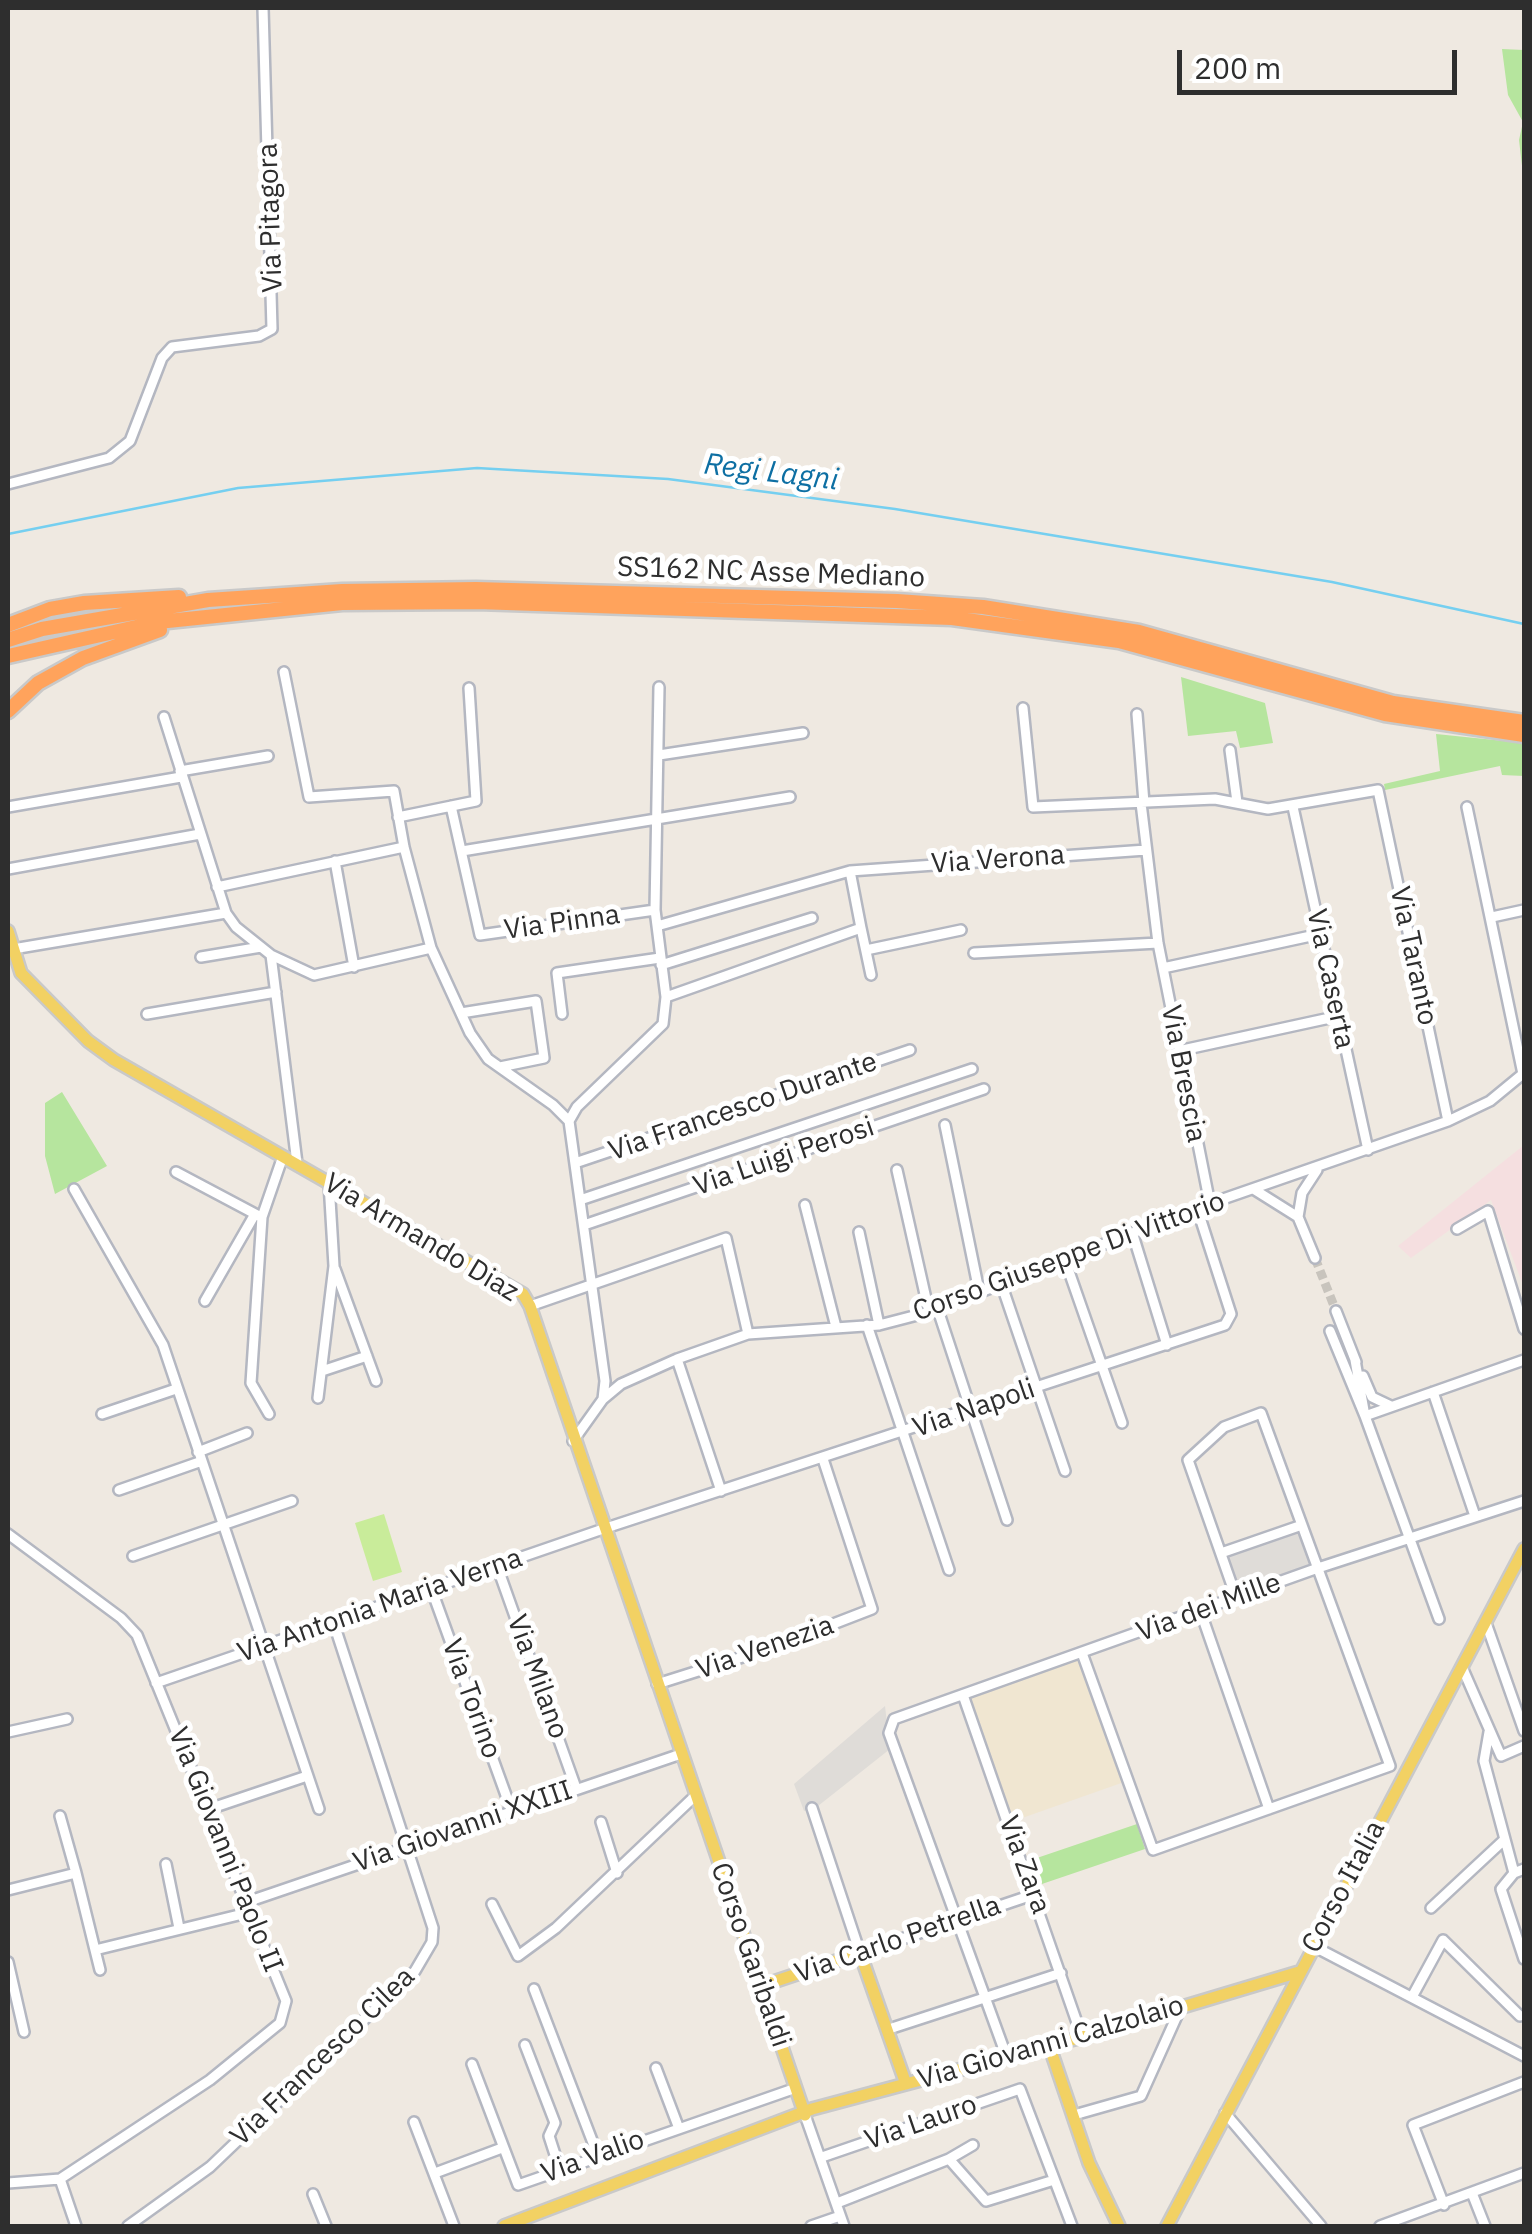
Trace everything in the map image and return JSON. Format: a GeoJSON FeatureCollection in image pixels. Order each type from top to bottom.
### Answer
{"type":"FeatureCollection","features":[{"type":"Feature","properties":{"kind":"highway","name":"SS162 NC Asse Mediano"},"geometry":{"type":"LineString","coordinates":[[8,640],[42,629],[244,596],[476,589],[983,607],[1138,632],[1393,704],[1524,722]]}},
{"type":"Feature","properties":{"kind":"highway"},"geometry":{"type":"LineString","coordinates":[[8,625],[50,609],[84,603],[244,596]]}},
{"type":"Feature","properties":{"kind":"highway","name":"SS162 NC Asse Mediano"},"geometry":{"type":"LineString","coordinates":[[8,656],[158,622],[342,602],[477,602],[952,618],[1119,641],[1420,722],[1524,734]]}},
{"type":"Feature","properties":{"kind":"highway"},"geometry":{"type":"LineString","coordinates":[[8,711],[38,683],[83,658],[153,632],[251,611]]}},
{"type":"Feature","properties":{"kind":"main road","name":"Via Armando Diaz"},"geometry":{"type":"LineString","coordinates":[[8,931],[21,974],[78,1032],[114,1060],[514,1289],[530,1306],[695,1796]]}},
{"type":"Feature","properties":{"kind":"main road"},"geometry":{"type":"LineString","coordinates":[[8,976],[21,974]]}},
{"type":"Feature","properties":{"kind":"main road","name":"Corso Italia"},"geometry":{"type":"LineString","coordinates":[[1167,2226],[1524,1549]]}},
{"type":"Feature","properties":{"kind":"main road","name":"Corso Garibaldi"},"geometry":{"type":"LineString","coordinates":[[695,1796],[804,2115]]}},
{"type":"Feature","properties":{"kind":"main road"},"geometry":{"type":"LineString","coordinates":[[860,1953],[906,2084]]}},
{"type":"Feature","properties":{"kind":"main road","name":"Via Carlo Petrella"},"geometry":{"type":"LineString","coordinates":[[761,1986],[860,1953]]}},
{"type":"Feature","properties":{"kind":"main road","name":"Via Giovanni Calzolaio"},"geometry":{"type":"LineString","coordinates":[[504,2226],[520,2224],[804,2115],[1298,1972]]}},
{"type":"Feature","properties":{"kind":"main road"},"geometry":{"type":"LineString","coordinates":[[1049,2045],[1089,2163],[1119,2226]]}},
{"type":"Feature","properties":{"kind":"street","name":"Via Pitagora"},"geometry":{"type":"LineString","coordinates":[[8,484],[108,458],[130,441],[162,358],[172,347],[259,336],[272,329],[263,8]]}},
{"type":"Feature","properties":{"kind":"street"},"geometry":{"type":"LineString","coordinates":[[284,672],[309,797],[394,790],[404,848],[431,948],[461,1014],[488,1059],[569,1122]]}},
{"type":"Feature","properties":{"kind":"street"},"geometry":{"type":"LineString","coordinates":[[573,1441],[603,1399],[604,1381],[569,1122],[577,1107],[663,1024],[666,997],[656,910],[659,687]]}},
{"type":"Feature","properties":{"kind":"street"},"geometry":{"type":"LineString","coordinates":[[398,818],[476,801],[469,688]]}},
{"type":"Feature","properties":{"kind":"street"},"geometry":{"type":"LineString","coordinates":[[1023,708],[1033,807],[1237,802],[1268,809],[1293,807]]}},
{"type":"Feature","properties":{"kind":"street","name":"Via Brescia"},"geometry":{"type":"LineString","coordinates":[[1136,714],[1146,850],[1158,943],[1210,1204]]}},
{"type":"Feature","properties":{"kind":"street"},"geometry":{"type":"LineString","coordinates":[[164,716],[226,913],[261,947],[314,975],[431,948]]}},
{"type":"Feature","properties":{"kind":"street"},"geometry":{"type":"LineString","coordinates":[[659,756],[803,733]]}},
{"type":"Feature","properties":{"kind":"street"},"geometry":{"type":"LineString","coordinates":[[1230,750],[1237,802]]}},
{"type":"Feature","properties":{"kind":"street"},"geometry":{"type":"LineString","coordinates":[[8,806],[268,756]]}},
{"type":"Feature","properties":{"kind":"street","name":"Via Taranto"},"geometry":{"type":"LineString","coordinates":[[1293,807],[1378,790],[1448,1121]]}},
{"type":"Feature","properties":{"kind":"street"},"geometry":{"type":"LineString","coordinates":[[462,851],[658,822],[790,797]]}},
{"type":"Feature","properties":{"kind":"street","name":"Via Pinna"},"geometry":{"type":"LineString","coordinates":[[451,806],[480,936],[656,910]]}},
{"type":"Feature","properties":{"kind":"street","name":"Via Caserta"},"geometry":{"type":"LineString","coordinates":[[1293,807],[1368,1150]]}},
{"type":"Feature","properties":{"kind":"street"},"geometry":{"type":"LineString","coordinates":[[1466,807],[1524,1073]]}},
{"type":"Feature","properties":{"kind":"street"},"geometry":{"type":"LineString","coordinates":[[8,869],[200,834]]}},
{"type":"Feature","properties":{"kind":"street"},"geometry":{"type":"LineString","coordinates":[[217,886],[404,848]]}},
{"type":"Feature","properties":{"kind":"street","name":"Via Verona"},"geometry":{"type":"LineString","coordinates":[[657,926],[850,871],[1146,850]]}},
{"type":"Feature","properties":{"kind":"street"},"geometry":{"type":"LineString","coordinates":[[335,861],[354,967]]}},
{"type":"Feature","properties":{"kind":"street"},"geometry":{"type":"LineString","coordinates":[[850,871],[870,975]]}},
{"type":"Feature","properties":{"kind":"street"},"geometry":{"type":"LineString","coordinates":[[1492,917],[1524,910]]}},
{"type":"Feature","properties":{"kind":"street"},"geometry":{"type":"LineString","coordinates":[[13,950],[226,913]]}},
{"type":"Feature","properties":{"kind":"street"},"geometry":{"type":"LineString","coordinates":[[562,1014],[557,973],[660,962],[812,918]]}},
{"type":"Feature","properties":{"kind":"street"},"geometry":{"type":"LineString","coordinates":[[666,997],[861,928]]}},
{"type":"Feature","properties":{"kind":"street"},"geometry":{"type":"LineString","coordinates":[[866,950],[961,930]]}},
{"type":"Feature","properties":{"kind":"street"},"geometry":{"type":"LineString","coordinates":[[1163,968],[1320,934]]}},
{"type":"Feature","properties":{"kind":"street"},"geometry":{"type":"LineString","coordinates":[[974,954],[1158,943]]}},
{"type":"Feature","properties":{"kind":"street"},"geometry":{"type":"LineString","coordinates":[[201,957],[261,947]]}},
{"type":"Feature","properties":{"kind":"street"},"geometry":{"type":"LineString","coordinates":[[271,955],[297,1164]]}},
{"type":"Feature","properties":{"kind":"street"},"geometry":{"type":"LineString","coordinates":[[146,1014],[276,992]]}},
{"type":"Feature","properties":{"kind":"street"},"geometry":{"type":"LineString","coordinates":[[461,1014],[536,1001],[544,1058],[500,1067]]}},
{"type":"Feature","properties":{"kind":"street"},"geometry":{"type":"LineString","coordinates":[[1178,1050],[1338,1016]]}},
{"type":"Feature","properties":{"kind":"street","name":"Via Francesco Durante"},"geometry":{"type":"LineString","coordinates":[[575,1164],[910,1050]]}},
{"type":"Feature","properties":{"kind":"street"},"geometry":{"type":"LineString","coordinates":[[580,1200],[972,1069]]}},
{"type":"Feature","properties":{"kind":"street","name":"Corso Giuseppe Di Vittorio"},"geometry":{"type":"LineString","coordinates":[[603,1399],[621,1384],[676,1359],[748,1334],[880,1325],[933,1310],[1197,1208],[1319,1169],[1448,1121],[1490,1100],[1524,1073]]}},
{"type":"Feature","properties":{"kind":"street","name":"Via Luigi Perosi"},"geometry":{"type":"LineString","coordinates":[[584,1225],[984,1089]]}},
{"type":"Feature","properties":{"kind":"street"},"geometry":{"type":"LineString","coordinates":[[945,1126],[979,1291]]}},
{"type":"Feature","properties":{"kind":"street"},"geometry":{"type":"LineString","coordinates":[[206,1301],[259,1215],[283,1156]]}},
{"type":"Feature","properties":{"kind":"street"},"geometry":{"type":"LineString","coordinates":[[1315,1258],[1298,1217],[1302,1193],[1319,1169]]}},
{"type":"Feature","properties":{"kind":"street"},"geometry":{"type":"LineString","coordinates":[[897,1170],[933,1310],[1007,1520]]}},
{"type":"Feature","properties":{"kind":"street"},"geometry":{"type":"LineString","coordinates":[[176,1172],[259,1215]]}},
{"type":"Feature","properties":{"kind":"street"},"geometry":{"type":"LineString","coordinates":[[318,1398],[334,1266],[329,1183]]}},
{"type":"Feature","properties":{"kind":"street"},"geometry":{"type":"LineString","coordinates":[[74,1188],[164,1346],[319,1809]]}},
{"type":"Feature","properties":{"kind":"street"},"geometry":{"type":"LineString","coordinates":[[1254,1190],[1298,1217]]}},
{"type":"Feature","properties":{"kind":"street"},"geometry":{"type":"LineString","coordinates":[[806,1205],[836,1327]]}},
{"type":"Feature","properties":{"kind":"street","name":"Via Napoli"},"geometry":{"type":"LineString","coordinates":[[603,1528],[902,1434],[1226,1325],[1231,1319],[1197,1208]]}},
{"type":"Feature","properties":{"kind":"street"},"geometry":{"type":"LineString","coordinates":[[1457,1229],[1488,1212],[1524,1329]]}},
{"type":"Feature","properties":{"kind":"street"},"geometry":{"type":"LineString","coordinates":[[259,1215],[251,1382],[268,1414]]}},
{"type":"Feature","properties":{"kind":"street"},"geometry":{"type":"LineString","coordinates":[[860,1232],[880,1325]]}},
{"type":"Feature","properties":{"kind":"street"},"geometry":{"type":"LineString","coordinates":[[1133,1235],[1167,1345]]}},
{"type":"Feature","properties":{"kind":"street"},"geometry":{"type":"LineString","coordinates":[[530,1306],[589,1282],[726,1238],[748,1334]]}},
{"type":"Feature","properties":{"kind":"street"},"geometry":{"type":"LineString","coordinates":[[1065,1260],[1122,1423]]}},
{"type":"Feature","properties":{"kind":"street"},"geometry":{"type":"LineString","coordinates":[[334,1266],[376,1381]]}},
{"type":"Feature","properties":{"kind":"street"},"geometry":{"type":"LineString","coordinates":[[1001,1283],[1065,1470]]}},
{"type":"Feature","properties":{"kind":"street"},"geometry":{"type":"LineString","coordinates":[[1336,1311],[1372,1397],[1394,1406]]}},
{"type":"Feature","properties":{"kind":"street"},"geometry":{"type":"LineString","coordinates":[[867,1325],[950,1570]]}},
{"type":"Feature","properties":{"kind":"street"},"geometry":{"type":"LineString","coordinates":[[1330,1331],[1366,1416],[1439,1619]]}},
{"type":"Feature","properties":{"kind":"street"},"geometry":{"type":"LineString","coordinates":[[322,1371],[367,1356]]}},
{"type":"Feature","properties":{"kind":"street"},"geometry":{"type":"LineString","coordinates":[[676,1359],[721,1491]]}},
{"type":"Feature","properties":{"kind":"street"},"geometry":{"type":"LineString","coordinates":[[1355,1360],[1366,1416]]}},
{"type":"Feature","properties":{"kind":"street"},"geometry":{"type":"LineString","coordinates":[[1366,1416],[1524,1360]]}},
{"type":"Feature","properties":{"kind":"street"},"geometry":{"type":"LineString","coordinates":[[102,1414],[176,1389]]}},
{"type":"Feature","properties":{"kind":"street"},"geometry":{"type":"LineString","coordinates":[[1433,1392],[1475,1516]]}},
{"type":"Feature","properties":{"kind":"street"},"geometry":{"type":"LineString","coordinates":[[1236,1598],[1188,1460],[1224,1426],[1260,1413],[1390,1766]]}},
{"type":"Feature","properties":{"kind":"street"},"geometry":{"type":"LineString","coordinates":[[119,1490],[247,1433]]}},
{"type":"Feature","properties":{"kind":"street","name":"Via Venezia"},"geometry":{"type":"LineString","coordinates":[[657,1684],[771,1648],[872,1609],[823,1459]]}},
{"type":"Feature","properties":{"kind":"street"},"geometry":{"type":"LineString","coordinates":[[133,1556],[292,1501]]}},
{"type":"Feature","properties":{"kind":"street","name":"Via dei Mille"},"geometry":{"type":"LineString","coordinates":[[957,1920],[889,1733],[894,1719],[1318,1568],[1524,1501]]}},
{"type":"Feature","properties":{"kind":"street"},"geometry":{"type":"LineString","coordinates":[[1221,1554],[1302,1525]]}},
{"type":"Feature","properties":{"kind":"street","name":"Via Antonia Maria Verna"},"geometry":{"type":"LineString","coordinates":[[156,1683],[603,1528]]}},
{"type":"Feature","properties":{"kind":"street","name":"Via Giovanni Paolo II"},"geometry":{"type":"LineString","coordinates":[[8,1534],[120,1618],[137,1636],[286,2000],[280,2023],[210,2080],[60,2180]]}},
{"type":"Feature","properties":{"kind":"street","name":"Via Milano"},"geometry":{"type":"LineString","coordinates":[[497,1566],[576,1788]]}},
{"type":"Feature","properties":{"kind":"street","name":"Via Torino"},"geometry":{"type":"LineString","coordinates":[[430,1588],[511,1809]]}},
{"type":"Feature","properties":{"kind":"street"},"geometry":{"type":"LineString","coordinates":[[1200,1610],[1269,1809]]}},
{"type":"Feature","properties":{"kind":"street","name":"Via Francesco Cilea"},"geometry":{"type":"LineString","coordinates":[[128,2226],[210,2167],[416,1970],[432,1942],[432,1928],[408,1846],[334,1624]]}},
{"type":"Feature","properties":{"kind":"street"},"geometry":{"type":"LineString","coordinates":[[1486,1624],[1524,1730]]}},
{"type":"Feature","properties":{"kind":"street"},"geometry":{"type":"LineString","coordinates":[[1082,1653],[1154,1850],[1390,1766],[1406,1771]]}},
{"type":"Feature","properties":{"kind":"street"},"geometry":{"type":"LineString","coordinates":[[1462,1667],[1501,1756],[1524,1746]]}},
{"type":"Feature","properties":{"kind":"street","name":"Via Zara"},"geometry":{"type":"LineString","coordinates":[[963,1695],[1082,2037]]}},
{"type":"Feature","properties":{"kind":"street"},"geometry":{"type":"LineString","coordinates":[[8,1732],[68,1718]]}},
{"type":"Feature","properties":{"kind":"street"},"geometry":{"type":"LineString","coordinates":[[1490,1732],[1484,1761],[1504,1840],[1519,1871],[1502,1889],[1524,1959]]}},
{"type":"Feature","properties":{"kind":"street","name":"Via Giovanni XXIII"},"geometry":{"type":"LineString","coordinates":[[95,1950],[249,1907],[511,1809],[681,1754]]}},
{"type":"Feature","properties":{"kind":"street"},"geometry":{"type":"LineString","coordinates":[[208,1808],[307,1776]]}},
{"type":"Feature","properties":{"kind":"street"},"geometry":{"type":"LineString","coordinates":[[492,1904],[518,1956],[617,1873],[695,1796]]}},
{"type":"Feature","properties":{"kind":"street"},"geometry":{"type":"LineString","coordinates":[[812,1808],[860,1953]]}},
{"type":"Feature","properties":{"kind":"street"},"geometry":{"type":"LineString","coordinates":[[60,1816],[100,1970]]}},
{"type":"Feature","properties":{"kind":"street"},"geometry":{"type":"LineString","coordinates":[[601,1822],[617,1873]]}},
{"type":"Feature","properties":{"kind":"street"},"geometry":{"type":"LineString","coordinates":[[1430,1908],[1504,1840]]}},
{"type":"Feature","properties":{"kind":"street"},"geometry":{"type":"LineString","coordinates":[[166,1864],[179,1928]]}},
{"type":"Feature","properties":{"kind":"street"},"geometry":{"type":"LineString","coordinates":[[8,1890],[76,1872]]}},
{"type":"Feature","properties":{"kind":"street","name":"Via Carlo Petrella"},"geometry":{"type":"LineString","coordinates":[[860,1953],[1035,1894]]}},
{"type":"Feature","properties":{"kind":"street"},"geometry":{"type":"LineString","coordinates":[[957,1920],[1006,2055]]}},
{"type":"Feature","properties":{"kind":"street"},"geometry":{"type":"LineString","coordinates":[[1412,1996],[1443,1940],[1520,2016]]}},
{"type":"Feature","properties":{"kind":"street"},"geometry":{"type":"LineString","coordinates":[[1312,1946],[1524,2056]]}},
{"type":"Feature","properties":{"kind":"street"},"geometry":{"type":"LineString","coordinates":[[8,1962],[24,2032]]}},
{"type":"Feature","properties":{"kind":"street"},"geometry":{"type":"LineString","coordinates":[[889,2028],[1061,1973]]}},
{"type":"Feature","properties":{"kind":"street"},"geometry":{"type":"LineString","coordinates":[[534,1989],[598,2156]]}},
{"type":"Feature","properties":{"kind":"street"},"geometry":{"type":"LineString","coordinates":[[1074,2115],[1142,2096],[1180,2007]]}},
{"type":"Feature","properties":{"kind":"street"},"geometry":{"type":"LineString","coordinates":[[526,2045],[555,2123],[554,2134],[549,2136],[560,2170]]}},
{"type":"Feature","properties":{"kind":"street","name":"Via Valio"},"geometry":{"type":"LineString","coordinates":[[472,2064],[518,2185],[796,2088]]}},
{"type":"Feature","properties":{"kind":"street","name":"Via Valio"},"geometry":{"type":"LineString","coordinates":[[656,2068],[678,2126]]}},
{"type":"Feature","properties":{"kind":"street"},"geometry":{"type":"LineString","coordinates":[[1444,2205],[1413,2124],[1524,2082]]}},
{"type":"Feature","properties":{"kind":"street","name":"Via Lauro"},"geometry":{"type":"LineString","coordinates":[[822,2157],[1020,2088],[1054,2180]]}},
{"type":"Feature","properties":{"kind":"street"},"geometry":{"type":"LineString","coordinates":[[1225,2114],[1322,2226]]}},
{"type":"Feature","properties":{"kind":"street"},"geometry":{"type":"LineString","coordinates":[[804,2115],[842,2221],[812,2226]]}},
{"type":"Feature","properties":{"kind":"street"},"geometry":{"type":"LineString","coordinates":[[414,2122],[454,2226]]}},
{"type":"Feature","properties":{"kind":"street"},"geometry":{"type":"LineString","coordinates":[[836,2203],[949,2158],[973,2144]]}},
{"type":"Feature","properties":{"kind":"street"},"geometry":{"type":"LineString","coordinates":[[435,2173],[502,2148]]}},
{"type":"Feature","properties":{"kind":"street"},"geometry":{"type":"LineString","coordinates":[[949,2158],[986,2201],[1054,2180],[1072,2226]]}},
{"type":"Feature","properties":{"kind":"street"},"geometry":{"type":"LineString","coordinates":[[1380,2226],[1524,2176]]}},
{"type":"Feature","properties":{"kind":"street"},"geometry":{"type":"LineString","coordinates":[[8,2184],[60,2180],[72,2226]]}},
{"type":"Feature","properties":{"kind":"street"},"geometry":{"type":"LineString","coordinates":[[1472,2193],[1485,2226]]}},
{"type":"Feature","properties":{"kind":"street"},"geometry":{"type":"LineString","coordinates":[[313,2194],[326,2226]]}},
{"type":"Feature","properties":{"kind":"shaded area"},"geometry":{"type":"Polygon","coordinates":[[[1524,1145],[1524,1288],[1491,1200],[1411,1258],[1398,1246],[1524,1145]]]}},
{"type":"Feature","properties":{"kind":"shaded area"},"geometry":{"type":"Polygon","coordinates":[[[1301,1530],[1313,1566],[1239,1592],[1226,1555],[1301,1530]]]}},
{"type":"Feature","properties":{"kind":"shaded area"},"geometry":{"type":"Polygon","coordinates":[[[1082,1653],[1127,1781],[1008,1823],[963,1695],[1082,1653]]]}},
{"type":"Feature","properties":{"kind":"shaded area"},"geometry":{"type":"Polygon","coordinates":[[[885,1706],[890,1749],[818,1806],[804,1811],[794,1784],[885,1706]]]}},
{"type":"Feature","properties":{"kind":"green space"},"geometry":{"type":"Polygon","coordinates":[[[1502,49],[1524,50],[1524,183],[1519,140],[1523,122],[1508,95],[1502,49]]]}},
{"type":"Feature","properties":{"kind":"green space"},"geometry":{"type":"Polygon","coordinates":[[[1181,677],[1265,703],[1273,743],[1240,748],[1236,731],[1188,736],[1181,677]]]}},
{"type":"Feature","properties":{"kind":"green space"},"geometry":{"type":"Polygon","coordinates":[[[1436,734],[1524,743],[1524,776],[1502,775],[1500,766],[1385,790],[1384,784],[1440,771],[1436,734]]]}},
{"type":"Feature","properties":{"kind":"green space"},"geometry":{"type":"Polygon","coordinates":[[[62,1092],[107,1166],[55,1194],[45,1156],[45,1103],[62,1092]]]}},
{"type":"Feature","properties":{"kind":"green space"},"geometry":{"type":"Polygon","coordinates":[[[384,1514],[402,1572],[373,1581],[355,1523],[384,1514]]]}},
{"type":"Feature","properties":{"kind":"green space"},"geometry":{"type":"Polygon","coordinates":[[[1137,1824],[1145,1849],[1039,1885],[1031,1860],[1137,1824]]]}},
{"type":"Feature","properties":{"kind":"waterway","name":"Regi Lagni"},"geometry":{"type":"LineString","coordinates":[[8,534],[238,488],[477,468],[668,479],[895,509],[1332,582],[1524,624]]}},
{"type":"Feature","properties":{"kind":"tunnel"},"geometry":{"type":"LineString","coordinates":[[1315,1258],[1336,1311]]}}]}
